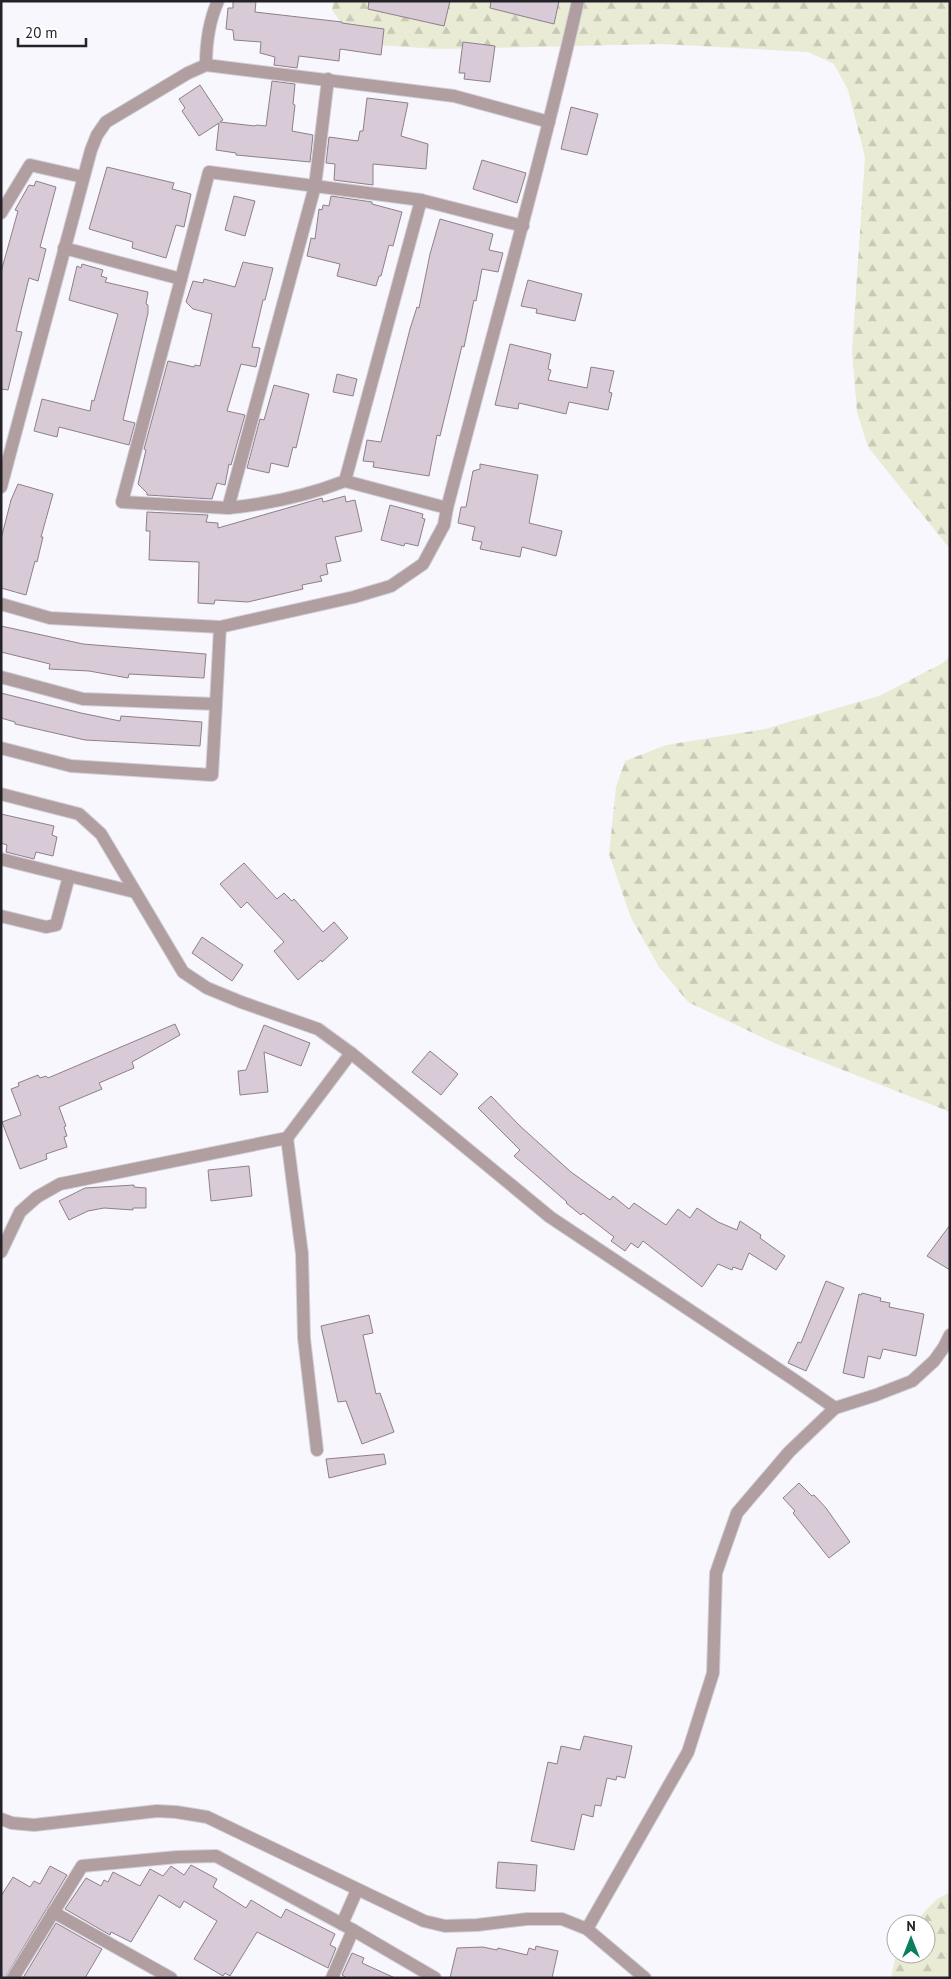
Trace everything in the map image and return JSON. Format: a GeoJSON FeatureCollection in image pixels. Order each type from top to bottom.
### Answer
{"type":"FeatureCollection","features":[{"type":"Feature","properties":{"kind":"street"},"geometry":{"type":"LineString","coordinates":[[206,65],[206,49],[218,1]]}},
{"type":"Feature","properties":{"kind":"street"},"geometry":{"type":"LineString","coordinates":[[1,604],[50,618],[220,627],[354,597],[391,586],[423,564],[444,525],[549,122],[578,1]]}},
{"type":"Feature","properties":{"kind":"street"},"geometry":{"type":"LineString","coordinates":[[1,487],[5,460],[83,177],[97,135],[106,122],[188,73],[206,65],[454,96],[549,122]]}},
{"type":"Feature","properties":{"kind":"street"},"geometry":{"type":"LineString","coordinates":[[228,508],[315,186],[328,79]]}},
{"type":"Feature","properties":{"kind":"street"},"geometry":{"type":"LineString","coordinates":[[1,213],[30,165],[83,177]]}},
{"type":"Feature","properties":{"kind":"street"},"geometry":{"type":"LineString","coordinates":[[447,508],[345,481],[328,488],[267,502],[228,508],[122,502],[209,172],[421,200],[522,226]]}},
{"type":"Feature","properties":{"kind":"street"},"geometry":{"type":"LineString","coordinates":[[345,481],[421,200]]}},
{"type":"Feature","properties":{"kind":"street"},"geometry":{"type":"LineString","coordinates":[[64,248],[181,279]]}},
{"type":"Feature","properties":{"kind":"street"},"geometry":{"type":"LineString","coordinates":[[1,748],[71,766],[212,775],[220,627]]}},
{"type":"Feature","properties":{"kind":"street"},"geometry":{"type":"LineString","coordinates":[[1,677],[83,699],[216,704]]}},
{"type":"Feature","properties":{"kind":"street"},"geometry":{"type":"LineString","coordinates":[[1,794],[79,814],[101,834],[183,972],[207,988],[318,1029],[351,1053],[550,1217],[835,1408]]}},
{"type":"Feature","properties":{"kind":"street"},"geometry":{"type":"LineString","coordinates":[[1,859],[135,892]]}},
{"type":"Feature","properties":{"kind":"street"},"geometry":{"type":"LineString","coordinates":[[1,916],[46,927],[56,925],[69,876]]}},
{"type":"Feature","properties":{"kind":"street"},"geometry":{"type":"LineString","coordinates":[[1,1252],[20,1212],[37,1197],[60,1184],[287,1138],[351,1053]]}},
{"type":"Feature","properties":{"kind":"street"},"geometry":{"type":"LineString","coordinates":[[287,1138],[302,1254],[304,1338],[318,1450]]}},
{"type":"Feature","properties":{"kind":"street"},"geometry":{"type":"LineString","coordinates":[[587,1929],[688,1752],[713,1672],[716,1573],[737,1513],[789,1452],[835,1408],[912,1381],[934,1361],[950,1335]]}},
{"type":"Feature","properties":{"kind":"street"},"geometry":{"type":"LineString","coordinates":[[1,1819],[12,1823],[34,1825],[157,1811],[207,1817],[424,1921],[445,1926],[536,1919],[562,1919],[587,1929],[645,1978]]}},
{"type":"Feature","properties":{"kind":"street"},"geometry":{"type":"LineString","coordinates":[[13,1978],[82,1866],[177,1857],[216,1856],[436,1978]]}},
{"type":"Feature","properties":{"kind":"street"},"geometry":{"type":"LineString","coordinates":[[332,1978],[357,1890]]}},
{"type":"Feature","properties":{"kind":"street"},"geometry":{"type":"LineString","coordinates":[[53,1912],[171,1978]]}},
{"type":"Feature","properties":{"kind":"green space"},"geometry":{"type":"Polygon","coordinates":[[[333,1],[950,1],[950,549],[868,447],[857,412],[852,351],[865,157],[848,90],[834,64],[808,52],[661,44],[438,49],[377,45],[347,31],[332,10],[333,1]]]}},
{"type":"Feature","properties":{"kind":"green space"},"geometry":{"type":"Polygon","coordinates":[[[950,656],[950,1112],[774,1043],[688,1002],[659,967],[631,918],[609,854],[616,787],[625,761],[666,745],[765,729],[879,696],[943,663],[950,656]]]}},
{"type":"Feature","properties":{"kind":"green space"},"geometry":{"type":"Polygon","coordinates":[[[950,1892],[950,1978],[891,1978],[894,1964],[936,1964],[936,1914],[923,1914],[936,1900],[950,1892]]]}},
{"type":"Feature","properties":{"kind":"building"},"geometry":{"type":"Polygon","coordinates":[[[233,1],[256,1],[255,12],[384,29],[381,55],[340,49],[339,61],[299,56],[297,68],[274,65],[275,57],[260,53],[261,42],[234,40],[233,30],[226,29],[228,8],[233,8],[233,1]]]}},
{"type":"Feature","properties":{"kind":"building"},"geometry":{"type":"Polygon","coordinates":[[[369,1],[450,1],[444,26],[368,9],[369,1]]]}},
{"type":"Feature","properties":{"kind":"building"},"geometry":{"type":"Polygon","coordinates":[[[491,1],[559,1],[554,24],[490,8],[491,1]]]}},
{"type":"Feature","properties":{"kind":"building"},"geometry":{"type":"Polygon","coordinates":[[[463,42],[495,46],[490,82],[464,79],[465,73],[459,73],[463,42]]]}},
{"type":"Feature","properties":{"kind":"building"},"geometry":{"type":"Polygon","coordinates":[[[272,81],[295,84],[292,131],[313,135],[310,162],[236,155],[236,153],[216,150],[219,123],[199,136],[182,111],[185,108],[179,99],[200,85],[223,120],[220,122],[266,126],[272,81]]]}},
{"type":"Feature","properties":{"kind":"building"},"geometry":{"type":"Polygon","coordinates":[[[367,98],[408,103],[401,136],[428,144],[426,169],[373,164],[373,185],[334,180],[335,164],[326,163],[329,137],[358,141],[360,131],[363,131],[367,98]]]}},
{"type":"Feature","properties":{"kind":"building"},"geometry":{"type":"Polygon","coordinates":[[[571,107],[598,114],[587,155],[561,149],[571,107]]]}},
{"type":"Feature","properties":{"kind":"building"},"geometry":{"type":"Polygon","coordinates":[[[482,160],[526,173],[517,203],[473,189],[482,160]]]}},
{"type":"Feature","properties":{"kind":"building"},"geometry":{"type":"Polygon","coordinates":[[[107,167],[174,183],[172,189],[191,194],[184,227],[176,225],[166,258],[132,248],[133,242],[89,229],[107,167]]]}},
{"type":"Feature","properties":{"kind":"building"},"geometry":{"type":"Polygon","coordinates":[[[36,181],[56,187],[40,247],[46,249],[38,281],[29,278],[16,331],[22,332],[8,390],[1,389],[1,272],[18,211],[15,210],[29,185],[34,186],[36,181]]]}},
{"type":"Feature","properties":{"kind":"building"},"geometry":{"type":"Polygon","coordinates":[[[234,196],[255,201],[245,236],[225,230],[234,196]]]}},
{"type":"Feature","properties":{"kind":"building"},"geometry":{"type":"Polygon","coordinates":[[[331,196],[372,202],[372,204],[402,212],[393,246],[389,245],[381,276],[379,276],[376,286],[337,276],[340,264],[307,256],[311,238],[315,239],[319,209],[322,210],[323,205],[329,206],[331,196]]]}},
{"type":"Feature","properties":{"kind":"building"},"geometry":{"type":"Polygon","coordinates":[[[440,219],[493,234],[489,250],[503,253],[498,272],[482,269],[476,301],[474,300],[464,347],[462,346],[440,436],[437,435],[429,476],[373,467],[374,462],[363,461],[367,440],[381,442],[410,329],[417,307],[419,308],[430,254],[440,219]]]}},
{"type":"Feature","properties":{"kind":"building"},"geometry":{"type":"Polygon","coordinates":[[[243,262],[273,268],[252,347],[260,348],[256,367],[241,364],[227,411],[245,415],[231,465],[229,464],[225,485],[217,483],[212,499],[147,495],[138,484],[146,450],[144,449],[168,361],[194,367],[195,365],[200,366],[212,314],[193,309],[186,302],[193,281],[203,283],[204,279],[235,287],[243,262]]]}},
{"type":"Feature","properties":{"kind":"building"},"geometry":{"type":"Polygon","coordinates":[[[82,264],[103,270],[101,276],[107,278],[105,282],[148,292],[146,304],[148,305],[148,313],[123,420],[135,423],[129,445],[59,427],[57,437],[34,431],[42,399],[90,411],[92,400],[94,401],[118,314],[69,300],[77,266],[81,268],[82,264]]]}},
{"type":"Feature","properties":{"kind":"building"},"geometry":{"type":"Polygon","coordinates":[[[528,280],[582,294],[575,321],[536,313],[537,309],[521,306],[528,280]]]}},
{"type":"Feature","properties":{"kind":"building"},"geometry":{"type":"Polygon","coordinates":[[[510,344],[551,354],[548,369],[551,370],[548,380],[587,388],[591,367],[614,371],[609,392],[612,393],[608,410],[569,402],[566,414],[519,403],[518,409],[495,405],[510,344]]]}},
{"type":"Feature","properties":{"kind":"building"},"geometry":{"type":"Polygon","coordinates":[[[337,374],[357,379],[353,396],[333,392],[337,374]]]}},
{"type":"Feature","properties":{"kind":"building"},"geometry":{"type":"Polygon","coordinates":[[[274,385],[309,394],[296,448],[293,447],[288,467],[271,463],[269,473],[247,468],[260,419],[264,420],[274,385]]]}},
{"type":"Feature","properties":{"kind":"building"},"geometry":{"type":"Polygon","coordinates":[[[480,464],[538,475],[529,523],[562,531],[556,556],[522,547],[520,557],[480,549],[482,542],[472,540],[475,527],[458,523],[461,507],[466,507],[473,471],[480,469],[480,464]]]}},
{"type":"Feature","properties":{"kind":"building"},"geometry":{"type":"Polygon","coordinates":[[[18,484],[53,494],[41,537],[43,537],[37,562],[35,561],[26,595],[1,588],[1,539],[11,500],[18,484]]]}},
{"type":"Feature","properties":{"kind":"building"},"geometry":{"type":"Polygon","coordinates":[[[345,496],[346,502],[355,500],[362,531],[335,537],[341,561],[326,564],[328,574],[320,576],[322,581],[302,585],[303,589],[248,602],[215,600],[214,604],[198,603],[199,562],[149,560],[150,531],[146,531],[147,512],[208,515],[206,522],[218,523],[218,528],[322,498],[323,502],[345,496]]]}},
{"type":"Feature","properties":{"kind":"building"},"geometry":{"type":"Polygon","coordinates":[[[390,505],[423,514],[422,518],[425,519],[418,546],[405,543],[404,546],[381,540],[390,505]]]}},
{"type":"Feature","properties":{"kind":"building"},"geometry":{"type":"Polygon","coordinates":[[[1,626],[83,644],[206,654],[204,678],[129,674],[128,678],[89,671],[49,669],[50,664],[1,652],[1,626]]]}},
{"type":"Feature","properties":{"kind":"building"},"geometry":{"type":"Polygon","coordinates":[[[1,693],[120,721],[121,716],[202,722],[200,746],[85,740],[15,724],[15,722],[1,718],[1,693]]]}},
{"type":"Feature","properties":{"kind":"building"},"geometry":{"type":"Polygon","coordinates":[[[1,814],[54,826],[52,835],[57,837],[53,856],[36,852],[34,859],[6,852],[7,845],[1,843],[1,814]]]}},
{"type":"Feature","properties":{"kind":"building"},"geometry":{"type":"Polygon","coordinates":[[[244,863],[277,899],[284,893],[292,901],[294,899],[323,932],[334,922],[348,938],[322,962],[321,960],[298,980],[274,951],[284,942],[247,902],[241,908],[220,884],[244,863]]]}},
{"type":"Feature","properties":{"kind":"building"},"geometry":{"type":"Polygon","coordinates":[[[202,937],[243,965],[232,981],[192,953],[202,937]]]}},
{"type":"Feature","properties":{"kind":"building"},"geometry":{"type":"Polygon","coordinates":[[[175,1024],[180,1035],[132,1062],[134,1068],[99,1083],[102,1089],[59,1107],[66,1126],[64,1127],[67,1136],[64,1137],[67,1147],[46,1154],[47,1159],[20,1169],[2,1122],[21,1115],[11,1089],[19,1086],[18,1083],[38,1075],[40,1078],[46,1076],[48,1078],[175,1024]]]}},
{"type":"Feature","properties":{"kind":"building"},"geometry":{"type":"Polygon","coordinates":[[[264,1025],[310,1043],[301,1066],[264,1052],[268,1092],[240,1095],[238,1071],[246,1070],[264,1025]]]}},
{"type":"Feature","properties":{"kind":"building"},"geometry":{"type":"Polygon","coordinates":[[[430,1051],[458,1074],[441,1095],[412,1072],[430,1051]]]}},
{"type":"Feature","properties":{"kind":"building"},"geometry":{"type":"Polygon","coordinates":[[[491,1096],[520,1126],[571,1172],[610,1200],[613,1196],[629,1209],[634,1203],[666,1225],[678,1209],[690,1218],[697,1208],[718,1222],[737,1230],[740,1221],[761,1235],[760,1238],[785,1256],[776,1270],[749,1253],[742,1270],[733,1267],[732,1270],[718,1264],[702,1287],[643,1241],[638,1248],[631,1243],[625,1251],[611,1241],[614,1237],[583,1213],[581,1215],[566,1203],[514,1156],[520,1150],[478,1108],[491,1096]]]}},
{"type":"Feature","properties":{"kind":"building"},"geometry":{"type":"Polygon","coordinates":[[[249,1166],[252,1196],[211,1201],[208,1170],[249,1166]]]}},
{"type":"Feature","properties":{"kind":"building"},"geometry":{"type":"Polygon","coordinates":[[[134,1185],[134,1187],[146,1188],[146,1208],[133,1208],[133,1210],[104,1208],[88,1211],[69,1220],[59,1201],[85,1188],[134,1185]]]}},
{"type":"Feature","properties":{"kind":"building"},"geometry":{"type":"Polygon","coordinates":[[[950,1225],[950,1270],[927,1256],[950,1225]]]}},
{"type":"Feature","properties":{"kind":"building"},"geometry":{"type":"Polygon","coordinates":[[[826,1281],[844,1288],[806,1371],[788,1363],[798,1342],[801,1343],[826,1281]]]}},
{"type":"Feature","properties":{"kind":"building"},"geometry":{"type":"Polygon","coordinates":[[[862,1293],[881,1298],[880,1301],[890,1303],[889,1307],[924,1314],[916,1356],[883,1349],[880,1359],[868,1356],[864,1378],[843,1373],[859,1294],[861,1295],[862,1293]]]}},
{"type":"Feature","properties":{"kind":"building"},"geometry":{"type":"Polygon","coordinates":[[[369,1315],[373,1333],[363,1335],[376,1394],[380,1393],[394,1432],[362,1444],[346,1401],[338,1402],[321,1326],[369,1315]]]}},
{"type":"Feature","properties":{"kind":"building"},"geometry":{"type":"Polygon","coordinates":[[[384,1454],[386,1464],[329,1478],[326,1459],[384,1454]]]}},
{"type":"Feature","properties":{"kind":"building"},"geometry":{"type":"Polygon","coordinates":[[[799,1483],[826,1508],[850,1542],[829,1558],[793,1513],[795,1511],[783,1498],[799,1483]]]}},
{"type":"Feature","properties":{"kind":"building"},"geometry":{"type":"Polygon","coordinates":[[[584,1736],[632,1746],[625,1778],[617,1776],[616,1780],[607,1778],[601,1806],[595,1805],[593,1817],[582,1814],[574,1850],[531,1841],[548,1762],[557,1764],[561,1746],[580,1750],[584,1736]]]}},
{"type":"Feature","properties":{"kind":"building"},"geometry":{"type":"Polygon","coordinates":[[[498,1862],[537,1865],[535,1891],[496,1888],[498,1862]]]}},
{"type":"Feature","properties":{"kind":"building"},"geometry":{"type":"Polygon","coordinates":[[[191,1865],[217,1879],[213,1887],[246,1908],[251,1900],[281,1918],[286,1909],[335,1934],[330,1945],[336,1948],[328,1968],[257,1932],[230,1976],[225,1973],[223,1976],[194,1959],[217,1921],[184,1901],[180,1908],[159,1895],[131,1942],[111,1932],[110,1935],[65,1909],[86,1878],[101,1886],[104,1880],[108,1882],[113,1872],[140,1886],[150,1869],[163,1876],[171,1866],[184,1875],[191,1865]]]}},
{"type":"Feature","properties":{"kind":"building"},"geometry":{"type":"Polygon","coordinates":[[[50,1866],[67,1875],[5,1978],[1,1978],[1,1896],[13,1877],[30,1887],[34,1881],[40,1884],[50,1866]]]}},
{"type":"Feature","properties":{"kind":"building"},"geometry":{"type":"Polygon","coordinates":[[[56,1923],[102,1949],[85,1978],[23,1978],[56,1923]]]}},
{"type":"Feature","properties":{"kind":"building"},"geometry":{"type":"Polygon","coordinates":[[[536,1946],[558,1951],[552,1978],[450,1978],[457,1948],[483,1947],[497,1950],[498,1948],[527,1955],[529,1948],[535,1950],[536,1946]]]}},
{"type":"Feature","properties":{"kind":"building"},"geometry":{"type":"Polygon","coordinates":[[[352,1953],[364,1958],[362,1963],[395,1978],[347,1978],[342,1975],[352,1953]]]}}]}
